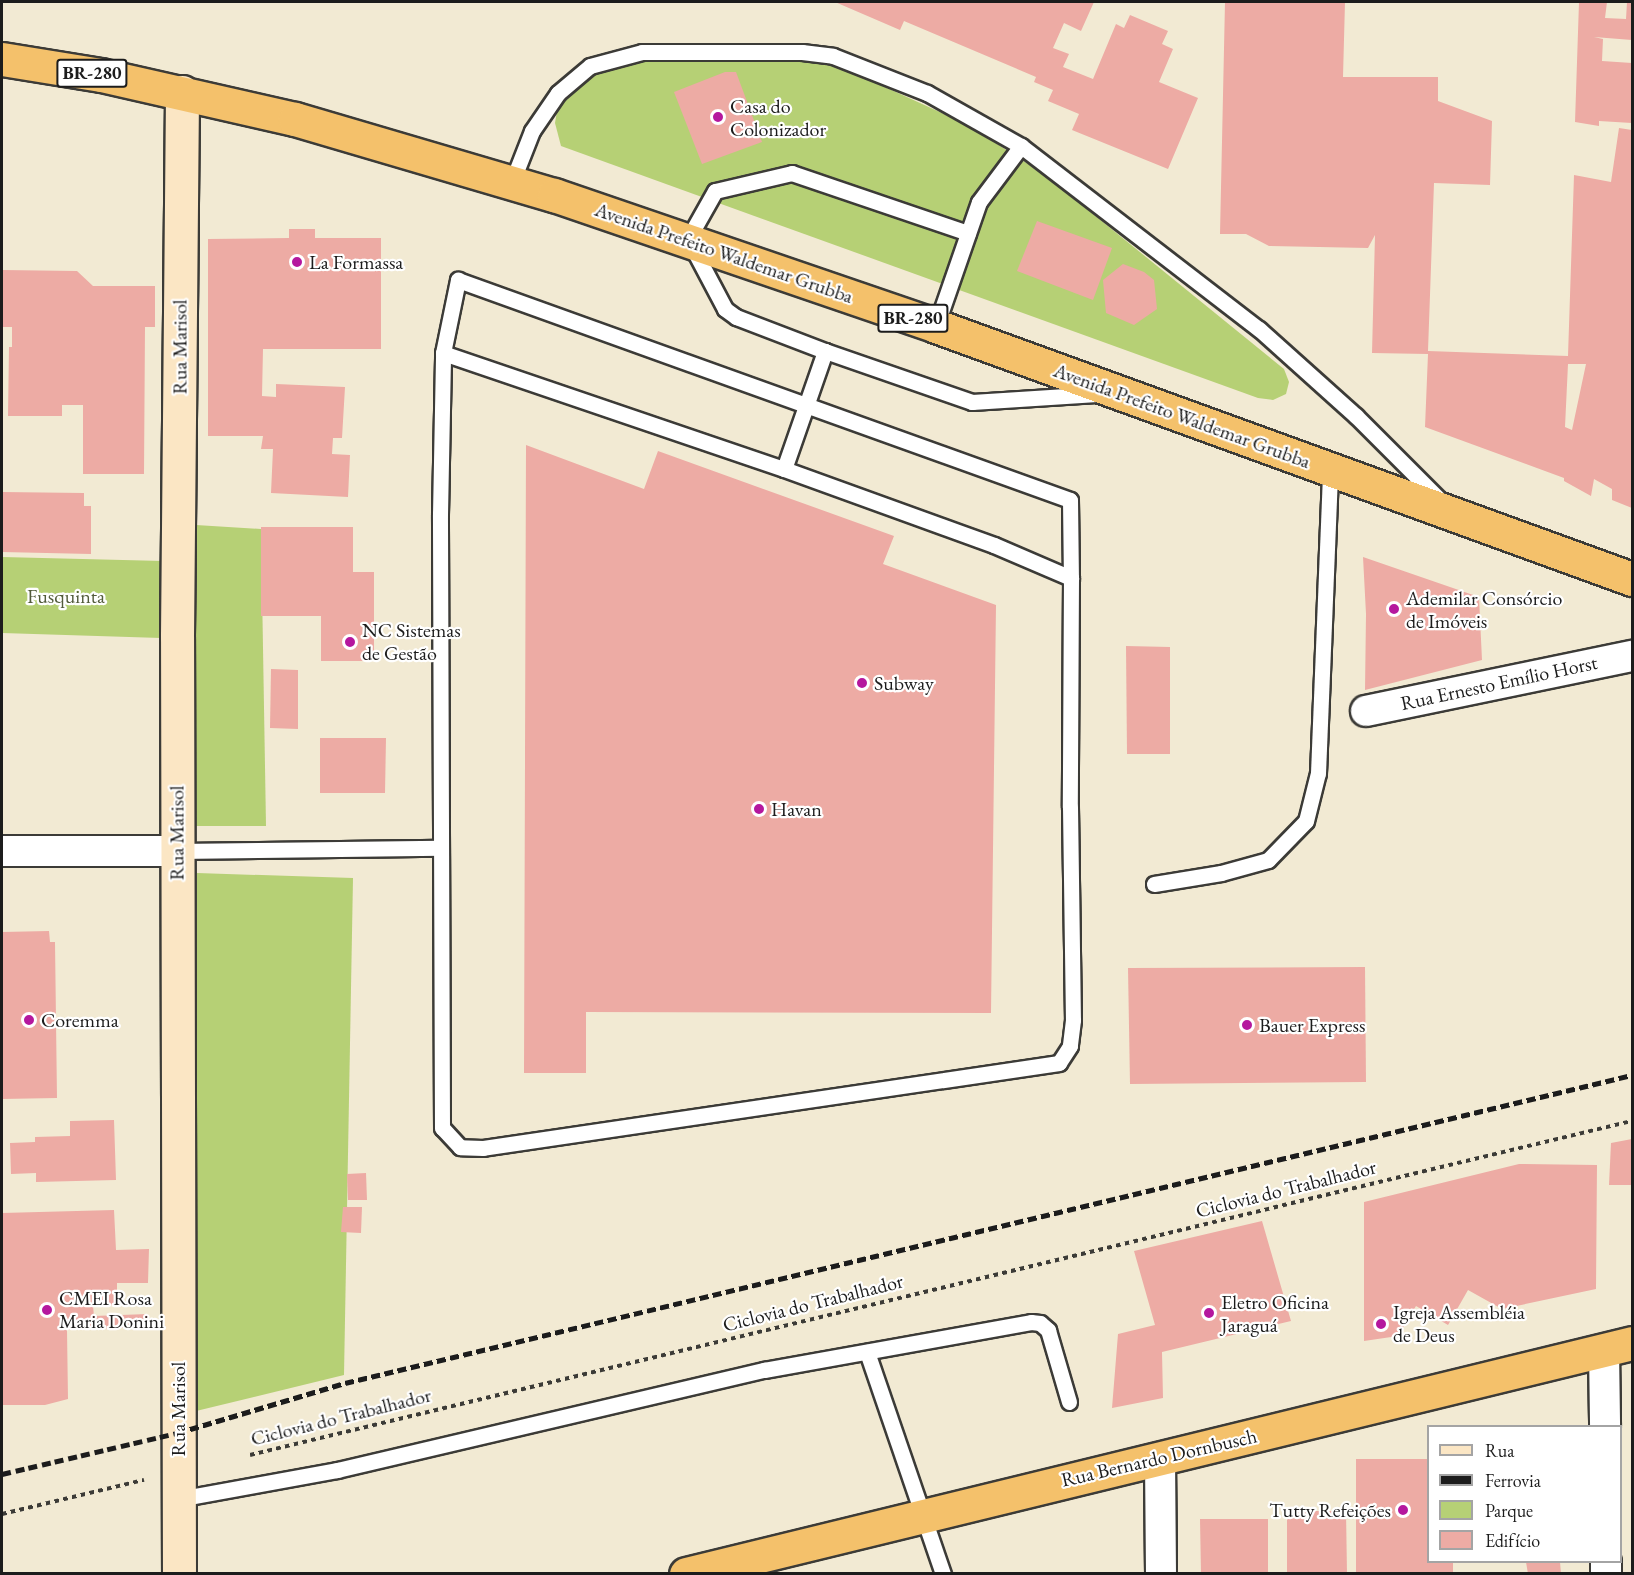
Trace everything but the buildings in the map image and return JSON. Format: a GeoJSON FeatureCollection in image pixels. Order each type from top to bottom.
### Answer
{"type":"FeatureCollection","features":[{"type":"Feature","properties":{"kind":"highway","name":"Avenida Prefeito Waldemar Grubba"},"geometry":{"type":"LineString","coordinates":[[2,59],[101,75],[296,119],[512,182],[688,239],[936,326],[1632,579]]}},
{"type":"Feature","properties":{"kind":"highway","name":"Rua Bernardo Dornbusch"},"geometry":{"type":"LineString","coordinates":[[686,1574],[1618,1347]]}},
{"type":"Feature","properties":{"kind":"street","name":"Rua Marisol"},"geometry":{"type":"LineString","coordinates":[[179,1574],[177,851],[182,92]]}},
{"type":"Feature","properties":{"kind":"street","name":"Rua Ernesto Emílio Horst"},"geometry":{"type":"LineString","coordinates":[[1366,711],[1632,656]]}},
{"type":"Feature","properties":{"kind":"street"},"geometry":{"type":"LineString","coordinates":[[2,851],[177,851]]}},
{"type":"Feature","properties":{"kind":"street"},"geometry":{"type":"LineString","coordinates":[[1605,1425],[1618,1347]]}},
{"type":"Feature","properties":{"kind":"street"},"geometry":{"type":"LineString","coordinates":[[1160,1459],[1161,1574]]}},
{"type":"Feature","properties":{"kind":"lane"},"geometry":{"type":"LineString","coordinates":[[512,182],[532,131],[558,93],[590,66],[642,52],[802,51],[833,56],[927,93],[1021,146],[1259,329],[1356,416],[1457,517]]}},
{"type":"Feature","properties":{"kind":"lane"},"geometry":{"type":"LineString","coordinates":[[936,326],[979,202],[1021,146]]}},
{"type":"Feature","properties":{"kind":"lane"},"geometry":{"type":"LineString","coordinates":[[968,233],[792,173],[715,191],[688,239],[725,309],[736,317],[825,351],[972,402],[1117,392]]}},
{"type":"Feature","properties":{"kind":"lane"},"geometry":{"type":"LineString","coordinates":[[459,280],[807,405],[1070,500],[1073,1020],[1070,1046],[1059,1063],[483,1148],[460,1147],[442,1128],[440,514],[443,353],[459,280]]}},
{"type":"Feature","properties":{"kind":"lane"},"geometry":{"type":"LineString","coordinates":[[784,469],[825,351]]}},
{"type":"Feature","properties":{"kind":"lane"},"geometry":{"type":"LineString","coordinates":[[443,353],[784,469],[994,545],[1071,578]]}},
{"type":"Feature","properties":{"kind":"lane"},"geometry":{"type":"LineString","coordinates":[[1154,884],[1221,873],[1268,860],[1306,820],[1318,773],[1330,470]]}},
{"type":"Feature","properties":{"kind":"lane"},"geometry":{"type":"LineString","coordinates":[[177,851],[441,848]]}},
{"type":"Feature","properties":{"kind":"lane"},"geometry":{"type":"LineString","coordinates":[[178,1485],[337,1470],[764,1370],[1031,1322],[1040,1323],[1048,1330],[1069,1402]]}},
{"type":"Feature","properties":{"kind":"lane"},"geometry":{"type":"LineString","coordinates":[[867,1352],[925,1514],[943,1574]]}},
{"type":"Feature","properties":{"kind":"path","name":"Ciclovia do Trabalhador"},"geometry":{"type":"LineString","coordinates":[[247,1455],[1632,1121]]}},
{"type":"Feature","properties":{"kind":"path"},"geometry":{"type":"LineString","coordinates":[[2,1514],[178,1485]]}},
{"type":"Feature","properties":{"kind":"green space"},"geometry":{"type":"Polygon","coordinates":[[[800,57],[839,66],[966,124],[1045,175],[1284,369],[1289,382],[1286,394],[1273,400],[1258,398],[561,146],[555,123],[557,111],[580,82],[604,69],[640,59],[800,57]]]}},
{"type":"Feature","properties":{"kind":"green space"},"geometry":{"type":"Polygon","coordinates":[[[196,525],[261,529],[266,826],[193,826],[196,525]]]}},
{"type":"Feature","properties":{"kind":"green space","name":"Fusquinta"},"geometry":{"type":"Polygon","coordinates":[[[2,557],[163,561],[161,638],[2,633],[2,557]]]}},
{"type":"Feature","properties":{"kind":"green space"},"geometry":{"type":"Polygon","coordinates":[[[197,873],[353,878],[344,1375],[192,1412],[197,873]]]}},
{"type":"Feature","properties":{"kind":"railway"},"geometry":{"type":"LineString","coordinates":[[2,1474],[177,1433],[345,1383],[1632,1075]]}},
{"type":"Feature","properties":{"kind":"place","name":"Casa do Colonizador"},"geometry":{"type":"Point","coordinates":[718,117]}},
{"type":"Feature","properties":{"kind":"place","name":"La Formassa"},"geometry":{"type":"Point","coordinates":[297,262]}},
{"type":"Feature","properties":{"kind":"place","name":"Ademilar Consórcio de Imóveis"},"geometry":{"type":"Point","coordinates":[1394,609]}},
{"type":"Feature","properties":{"kind":"place","name":"NC Sistemas de Gestão"},"geometry":{"type":"Point","coordinates":[350,642]}},
{"type":"Feature","properties":{"kind":"place","name":"Subway"},"geometry":{"type":"Point","coordinates":[862,683]}},
{"type":"Feature","properties":{"kind":"place","name":"Havan"},"geometry":{"type":"Point","coordinates":[759,809]}},
{"type":"Feature","properties":{"kind":"place","name":"Coremma"},"geometry":{"type":"Point","coordinates":[29,1020]}},
{"type":"Feature","properties":{"kind":"place","name":"Bauer Express"},"geometry":{"type":"Point","coordinates":[1247,1025]}},
{"type":"Feature","properties":{"kind":"place","name":"CMEI Rosa Maria Donini"},"geometry":{"type":"Point","coordinates":[47,1310]}},
{"type":"Feature","properties":{"kind":"place","name":"Eletro Oficina Jaraguá"},"geometry":{"type":"Point","coordinates":[1209,1313]}},
{"type":"Feature","properties":{"kind":"place","name":"Igreja Assembléia de Deus"},"geometry":{"type":"Point","coordinates":[1381,1324]}},
{"type":"Feature","properties":{"kind":"place","name":"Tutty Refeições"},"geometry":{"type":"Point","coordinates":[1403,1510]}}]}
